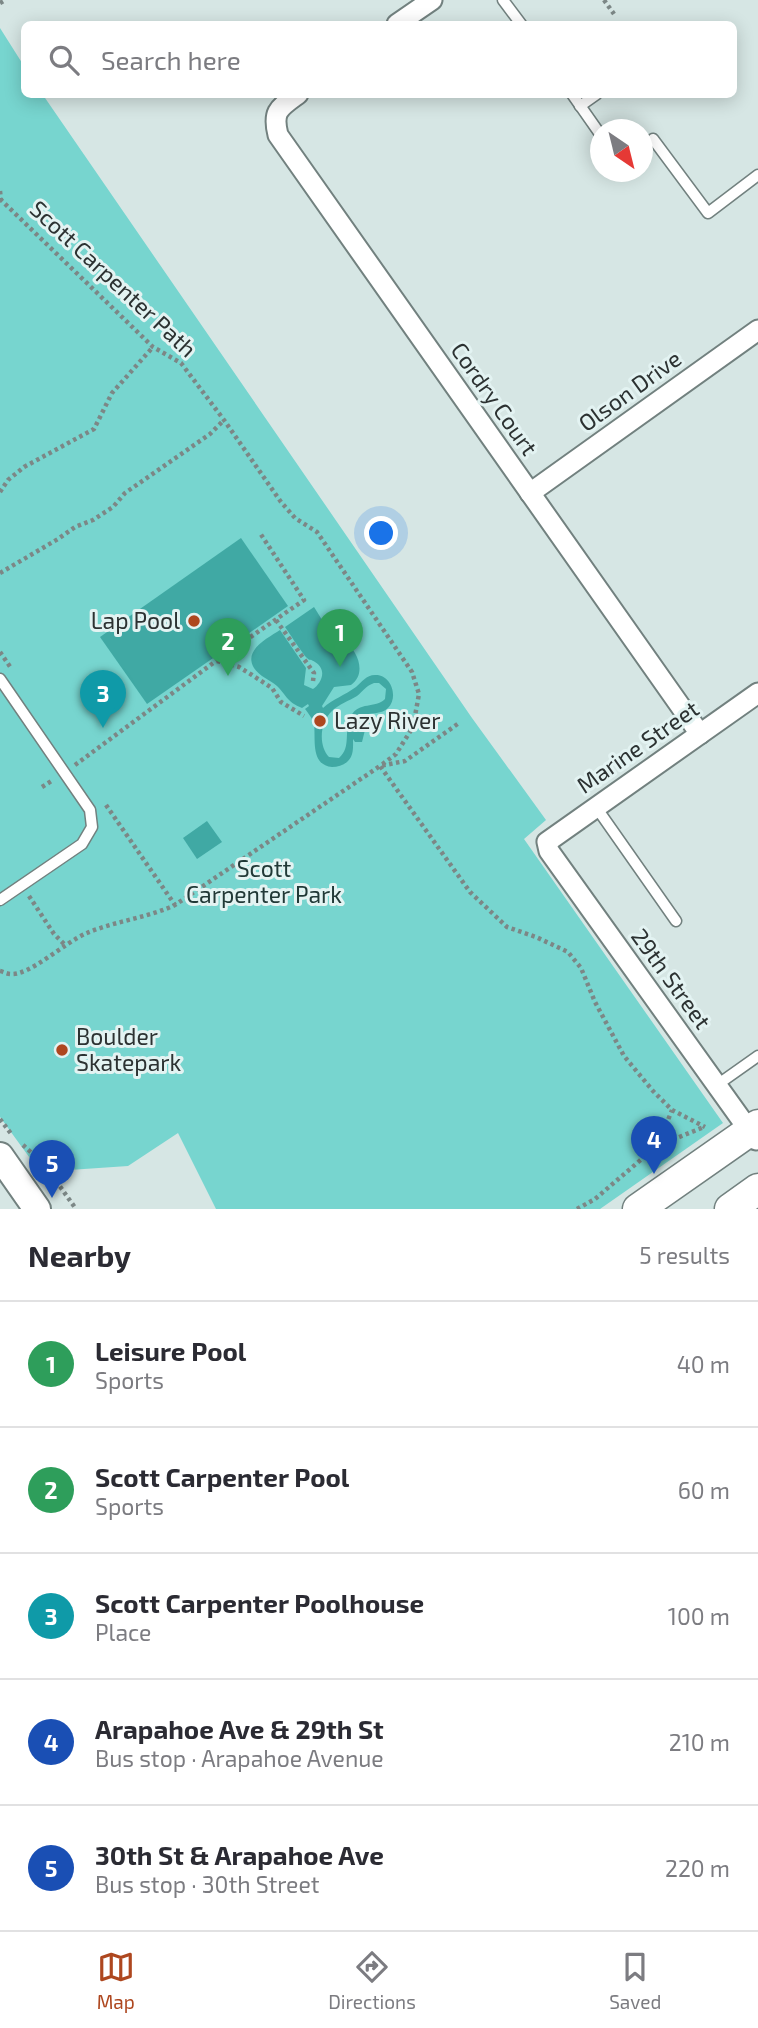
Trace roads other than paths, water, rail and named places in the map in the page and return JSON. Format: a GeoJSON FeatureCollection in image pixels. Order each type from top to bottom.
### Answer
{"type":"FeatureCollection","features":[{"type":"Feature","properties":{"kind":"main road"},"geometry":{"type":"LineString","coordinates":[[638,1209],[755,1133]]}},
{"type":"Feature","properties":{"kind":"main road"},"geometry":{"type":"LineString","coordinates":[[0,1156],[37,1209]]}},
{"type":"Feature","properties":{"kind":"main road"},"geometry":{"type":"LineString","coordinates":[[730,1209],[758,1189]]}},
{"type":"Feature","properties":{"kind":"street"},"geometry":{"type":"LineString","coordinates":[[401,21],[432,0]]}},
{"type":"Feature","properties":{"kind":"street","name":"Cordry Court"},"geometry":{"type":"LineString","coordinates":[[293,98],[279,108],[274,119],[278,135],[700,734]]}},
{"type":"Feature","properties":{"kind":"street","name":"Olson Drive"},"geometry":{"type":"LineString","coordinates":[[530,493],[758,330]]}},
{"type":"Feature","properties":{"kind":"street","name":"Marine Street"},"geometry":{"type":"LineString","coordinates":[[547,842],[758,693]]}},
{"type":"Feature","properties":{"kind":"street","name":"29th Street"},"geometry":{"type":"LineString","coordinates":[[547,842],[549,851],[717,1085],[755,1133]]}},
{"type":"Feature","properties":{"kind":"lane"},"geometry":{"type":"LineString","coordinates":[[503,0],[519,21]]}},
{"type":"Feature","properties":{"kind":"lane"},"geometry":{"type":"LineString","coordinates":[[575,98],[590,120]]}},
{"type":"Feature","properties":{"kind":"lane"},"geometry":{"type":"LineString","coordinates":[[580,106],[591,98]]}},
{"type":"Feature","properties":{"kind":"lane"},"geometry":{"type":"LineString","coordinates":[[653,139],[708,213],[758,175]]}},
{"type":"Feature","properties":{"kind":"lane"},"geometry":{"type":"LineString","coordinates":[[0,679],[90,810],[92,827],[82,844],[0,900]]}},
{"type":"Feature","properties":{"kind":"lane"},"geometry":{"type":"LineString","coordinates":[[596,807],[676,921]]}},
{"type":"Feature","properties":{"kind":"lane"},"geometry":{"type":"LineString","coordinates":[[717,1085],[758,1056]]}},
{"type":"Feature","properties":{"kind":"place","name":"Lap Pool"},"geometry":{"type":"Point","coordinates":[194,621]}},
{"type":"Feature","properties":{"kind":"place","name":"Leisure Pool"},"geometry":{"type":"Point","coordinates":[340,667]}},
{"type":"Feature","properties":{"kind":"place","name":"Scott Carpenter Pool"},"geometry":{"type":"Point","coordinates":[228,676]}},
{"type":"Feature","properties":{"kind":"place","name":"Lazy River"},"geometry":{"type":"Point","coordinates":[320,721]}},
{"type":"Feature","properties":{"kind":"place","name":"Scott Carpenter Poolhouse"},"geometry":{"type":"Point","coordinates":[103,728]}},
{"type":"Feature","properties":{"kind":"place","name":"Boulder Skatepark"},"geometry":{"type":"Point","coordinates":[62,1050]}},
{"type":"Feature","properties":{"kind":"place","name":"Arapahoe Ave & 29th St"},"geometry":{"type":"Point","coordinates":[654,1174]}},
{"type":"Feature","properties":{"kind":"place","name":"30th St & Arapahoe Ave"},"geometry":{"type":"Point","coordinates":[52,1198]}},
{"type":"Feature","properties":{"kind":"park label","name":"Scott Carpenter Park"},"geometry":{"type":"Point","coordinates":[264,882]}}]}
